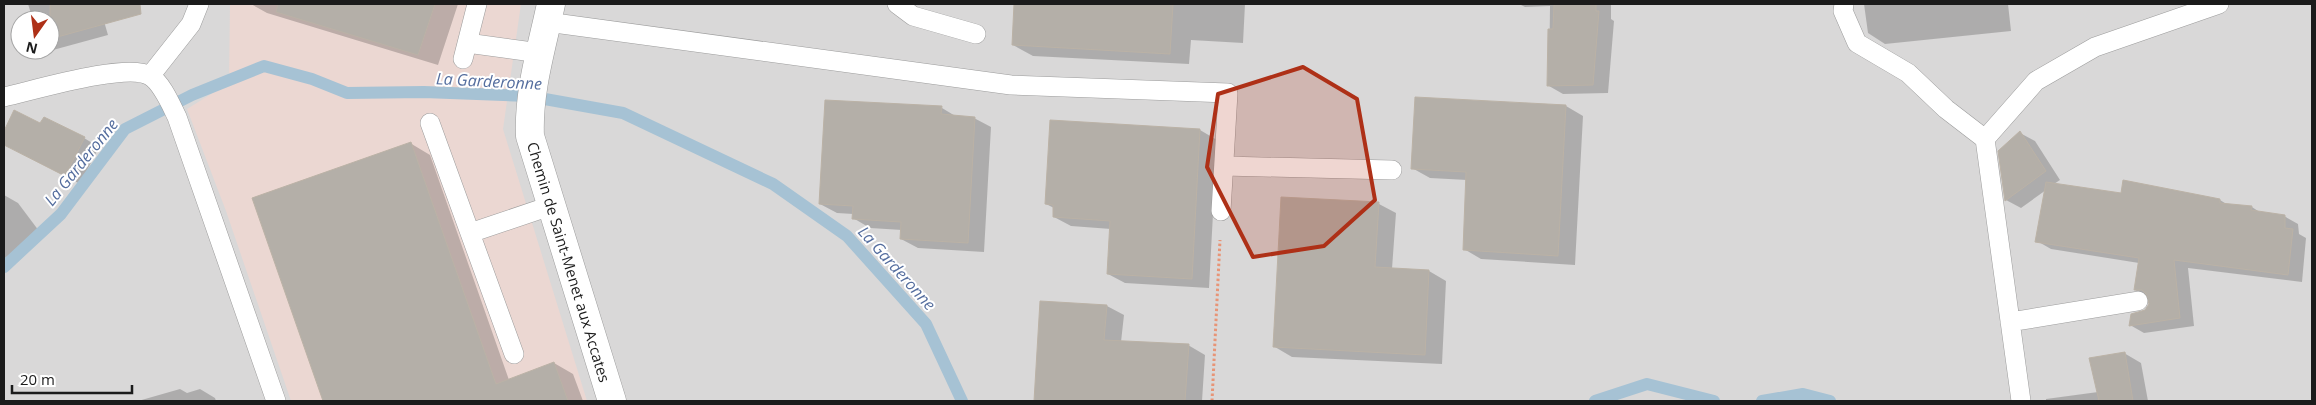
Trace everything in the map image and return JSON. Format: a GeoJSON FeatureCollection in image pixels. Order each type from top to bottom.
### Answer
{"type":"FeatureCollection","features":[{"type":"Feature","properties":{"kind":"street","name":"Chemin de Saint-Menet aux Accates"},"geometry":{"type":"LineString","coordinates":[[549,13],[538,60],[529,120],[530,136],[550,206],[612,401]]}},
{"type":"Feature","properties":{"kind":"lane"},"geometry":{"type":"LineString","coordinates":[[150,76],[191,24],[199,4]]}},
{"type":"Feature","properties":{"kind":"lane"},"geometry":{"type":"LineString","coordinates":[[477,4],[465,51],[538,60]]}},
{"type":"Feature","properties":{"kind":"lane"},"geometry":{"type":"LineString","coordinates":[[897,4],[913,16],[976,34]]}},
{"type":"Feature","properties":{"kind":"lane"},"geometry":{"type":"LineString","coordinates":[[1844,4],[1843,11],[1857,43],[1908,73],[1946,109],[1985,139],[2021,401]]}},
{"type":"Feature","properties":{"kind":"lane"},"geometry":{"type":"LineString","coordinates":[[1985,139],[2036,82],[2095,47],[2219,4]]}},
{"type":"Feature","properties":{"kind":"lane"},"geometry":{"type":"LineString","coordinates":[[549,13],[1011,86],[1228,93],[1221,211]]}},
{"type":"Feature","properties":{"kind":"lane"},"geometry":{"type":"LineString","coordinates":[[4,97],[111,73],[126,71],[150,76],[167,96],[177,117],[276,401]]}},
{"type":"Feature","properties":{"kind":"lane"},"geometry":{"type":"LineString","coordinates":[[430,123],[514,354]]}},
{"type":"Feature","properties":{"kind":"lane"},"geometry":{"type":"LineString","coordinates":[[1224,166],[1392,170]]}},
{"type":"Feature","properties":{"kind":"lane"},"geometry":{"type":"LineString","coordinates":[[470,233],[550,206]]}},
{"type":"Feature","properties":{"kind":"lane"},"geometry":{"type":"LineString","coordinates":[[2010,322],[2138,301]]}},
{"type":"Feature","properties":{"kind":"path"},"geometry":{"type":"LineString","coordinates":[[1212,401],[1221,211]]}},
{"type":"Feature","properties":{"kind":"highlighted area"},"geometry":{"type":"Polygon","coordinates":[[[1303,67],[1357,99],[1375,200],[1324,246],[1253,257],[1207,167],[1218,94],[1303,67]]]}},
{"type":"Feature","properties":{"kind":"shaded area"},"geometry":{"type":"Polygon","coordinates":[[[4,4],[2312,4],[2312,401],[4,401],[4,4]]]}},
{"type":"Feature","properties":{"kind":"shaded area"},"geometry":{"type":"Polygon","coordinates":[[[230,4],[521,4],[503,129],[587,401],[291,401],[226,211],[187,109],[229,83],[230,4]]]}},
{"type":"Feature","properties":{"kind":"building"},"geometry":{"type":"Polygon","coordinates":[[[50,4],[140,4],[141,14],[60,36],[60,10],[50,10],[50,4]]]}},
{"type":"Feature","properties":{"kind":"building"},"geometry":{"type":"Polygon","coordinates":[[[278,4],[435,4],[418,55],[276,12],[278,4]]]}},
{"type":"Feature","properties":{"kind":"building"},"geometry":{"type":"Polygon","coordinates":[[[1014,4],[1173,4],[1170,54],[1012,45],[1014,4]]]}},
{"type":"Feature","properties":{"kind":"building"},"geometry":{"type":"Polygon","coordinates":[[[1554,4],[1596,4],[1596,11],[1599,11],[1593,85],[1547,86],[1548,29],[1553,29],[1554,4]]]}},
{"type":"Feature","properties":{"kind":"building"},"geometry":{"type":"Polygon","coordinates":[[[1415,97],[1566,105],[1558,256],[1463,250],[1466,172],[1411,169],[1415,97]]]}},
{"type":"Feature","properties":{"kind":"building"},"geometry":{"type":"Polygon","coordinates":[[[825,100],[942,106],[941,114],[975,117],[968,243],[900,239],[901,222],[852,219],[853,206],[819,204],[825,100]]]}},
{"type":"Feature","properties":{"kind":"building"},"geometry":{"type":"Polygon","coordinates":[[[14,110],[40,123],[44,117],[85,137],[65,176],[4,145],[4,131],[14,110]]]}},
{"type":"Feature","properties":{"kind":"building"},"geometry":{"type":"Polygon","coordinates":[[[1050,120],[1200,129],[1192,279],[1107,274],[1110,221],[1053,217],[1053,205],[1045,204],[1050,120]]]}},
{"type":"Feature","properties":{"kind":"building"},"geometry":{"type":"Polygon","coordinates":[[[2020,131],[2046,171],[2005,201],[1998,151],[2020,131]]]}},
{"type":"Feature","properties":{"kind":"building"},"geometry":{"type":"Polygon","coordinates":[[[411,142],[496,384],[554,362],[568,401],[323,401],[252,198],[411,142]]]}},
{"type":"Feature","properties":{"kind":"building"},"geometry":{"type":"Polygon","coordinates":[[[2123,180],[2220,199],[2220,203],[2252,206],[2251,210],[2285,215],[2285,228],[2293,229],[2288,275],[2174,260],[2180,318],[2129,326],[2131,314],[2145,310],[2149,304],[2146,294],[2142,290],[2134,290],[2139,258],[2035,242],[2046,182],[2121,193],[2123,180]]]}},
{"type":"Feature","properties":{"kind":"building"},"geometry":{"type":"Polygon","coordinates":[[[1281,197],[1379,202],[1375,267],[1429,270],[1425,355],[1273,347],[1281,197]]]}},
{"type":"Feature","properties":{"kind":"building"},"geometry":{"type":"Polygon","coordinates":[[[1040,301],[1107,305],[1104,340],[1189,344],[1185,401],[1034,401],[1040,301]]]}},
{"type":"Feature","properties":{"kind":"building"},"geometry":{"type":"Polygon","coordinates":[[[2125,352],[2133,401],[2099,401],[2089,358],[2125,352]]]}},
{"type":"Feature","properties":{"kind":"waterway","name":"La Garderonne"},"geometry":{"type":"LineString","coordinates":[[4,267],[61,214],[125,129],[192,95],[264,66],[312,79],[347,93],[424,92],[528,96],[623,113],[773,184],[847,236],[926,324],[962,401]]}},
{"type":"Feature","properties":{"kind":"waterway","name":"La Garderonne"},"geometry":{"type":"LineString","coordinates":[[1595,401],[1647,384],[1714,401]]}},
{"type":"Feature","properties":{"kind":"waterway","name":"La Garderonne"},"geometry":{"type":"LineString","coordinates":[[1762,401],[1803,394],[1830,401]]}}]}
